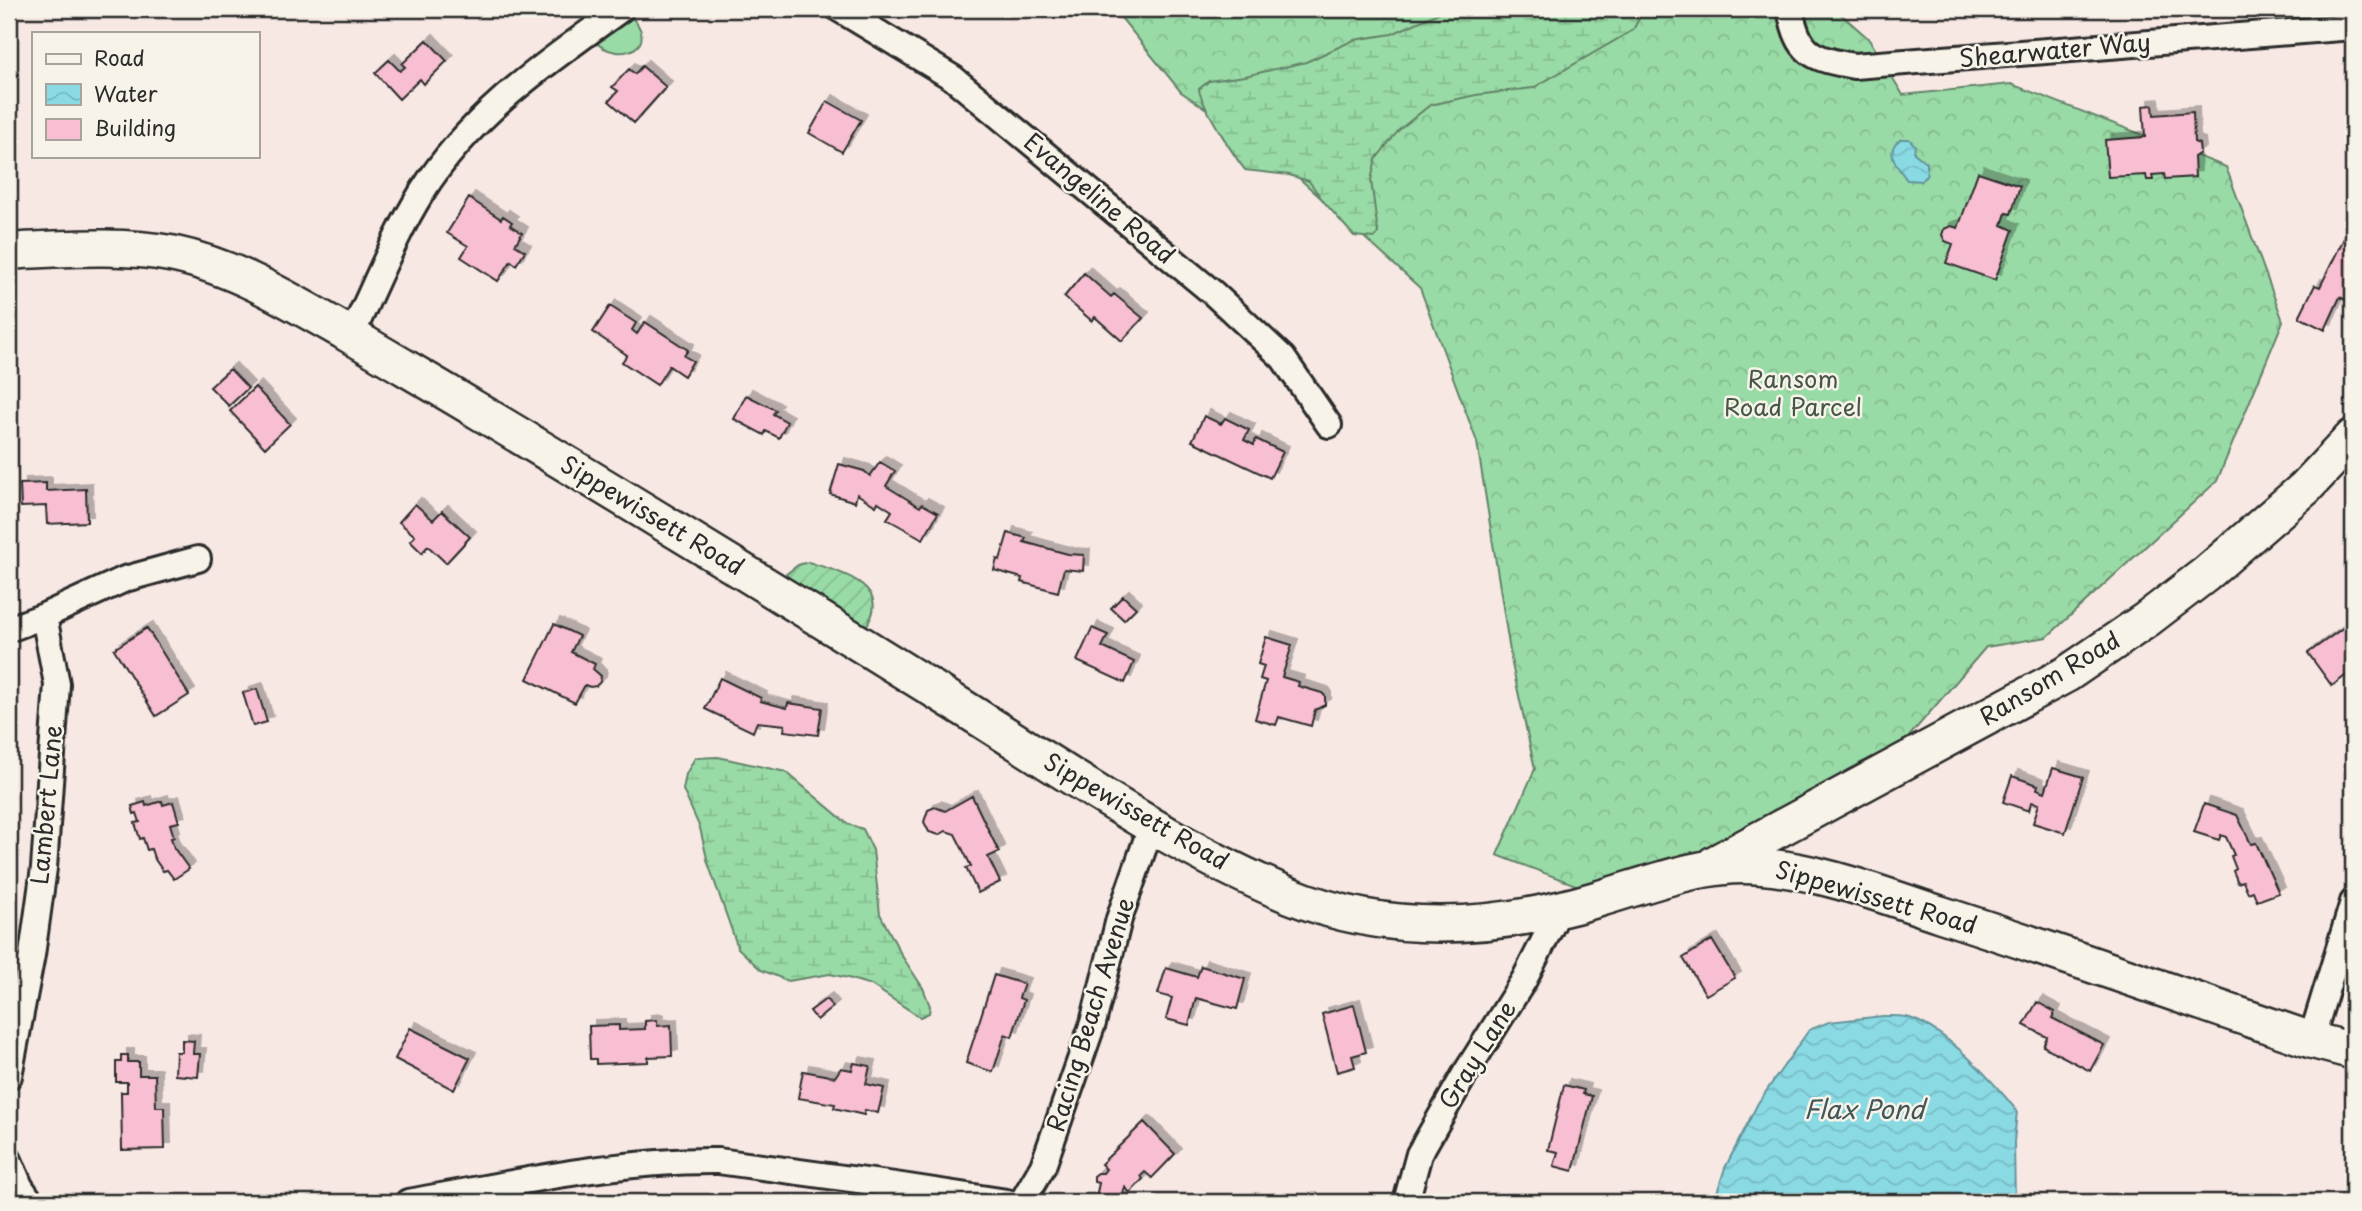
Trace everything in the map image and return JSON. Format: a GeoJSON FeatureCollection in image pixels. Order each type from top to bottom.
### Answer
{"type":"FeatureCollection","features":[{"type":"Feature","properties":{"kind":"main road","name":"Sippewissett Road"},"geometry":{"type":"LineString","coordinates":[[9,251],[112,249],[171,254],[199,261],[256,283],[351,336],[693,540],[1152,824],[1259,882],[1293,897],[1350,916],[1447,924],[1519,918],[1559,911],[1708,867],[1767,866],[1857,888],[1997,932],[2311,1040],[2353,1051]]}},
{"type":"Feature","properties":{"kind":"main road","name":"Ransom Road"},"geometry":{"type":"LineString","coordinates":[[1708,867],[2067,674],[2146,620],[2206,574],[2305,488],[2353,438]]}},
{"type":"Feature","properties":{"kind":"street"},"geometry":{"type":"LineString","coordinates":[[351,336],[415,203],[457,144],[513,89],[621,9]]}},
{"type":"Feature","properties":{"kind":"street","name":"Evangeline Road"},"geometry":{"type":"LineString","coordinates":[[839,9],[953,78],[1213,293],[1283,358],[1329,425]]}},
{"type":"Feature","properties":{"kind":"street","name":"Shearwater Way"},"geometry":{"type":"LineString","coordinates":[[1790,9],[1795,35],[1818,59],[1854,66],[2353,27]]}},
{"type":"Feature","properties":{"kind":"street"},"geometry":{"type":"LineString","coordinates":[[9,629],[125,579],[198,559]]}},
{"type":"Feature","properties":{"kind":"street","name":"Lambert Lane"},"geometry":{"type":"LineString","coordinates":[[9,1076],[32,955],[44,868],[57,684],[44,616]]}},
{"type":"Feature","properties":{"kind":"street","name":"Racing Beach Avenue"},"geometry":{"type":"LineString","coordinates":[[1022,1202],[1043,1166],[1093,1023],[1119,919],[1152,824]]}},
{"type":"Feature","properties":{"kind":"street"},"geometry":{"type":"LineString","coordinates":[[2311,1040],[2353,901]]}},
{"type":"Feature","properties":{"kind":"street","name":"Gray Lane"},"geometry":{"type":"LineString","coordinates":[[1406,1202],[1419,1154],[1524,980],[1559,911]]}},
{"type":"Feature","properties":{"kind":"street"},"geometry":{"type":"LineString","coordinates":[[9,1160],[20,1186],[31,1202]]}},
{"type":"Feature","properties":{"kind":"street"},"geometry":{"type":"LineString","coordinates":[[408,1202],[606,1168],[718,1161],[1007,1202]]}},
{"type":"Feature","properties":{"kind":"green space","name":"Ransom Road Parcel"},"geometry":{"type":"Polygon","coordinates":[[[1114,9],[1835,9],[1869,39],[1903,95],[2011,84],[2226,167],[2283,321],[2217,481],[2047,637],[1986,647],[1863,790],[1615,900],[1497,855],[1535,769],[1512,664],[1477,442],[1420,288],[1268,150],[1181,92],[1114,9]]]}},
{"type":"Feature","properties":{"kind":"green space"},"geometry":{"type":"Polygon","coordinates":[[[1447,9],[1644,9],[1633,30],[1533,88],[1476,95],[1430,105],[1399,130],[1376,159],[1371,180],[1378,233],[1374,238],[1354,236],[1309,181],[1289,175],[1245,170],[1201,96],[1199,89],[1209,81],[1306,62],[1354,40],[1392,34],[1447,9]]]}},
{"type":"Feature","properties":{"kind":"green space"},"geometry":{"type":"Polygon","coordinates":[[[627,13],[638,24],[642,35],[640,43],[634,49],[615,52],[593,40],[627,13]]]}},
{"type":"Feature","properties":{"kind":"green space"},"geometry":{"type":"Polygon","coordinates":[[[808,562],[847,576],[868,591],[873,601],[873,613],[865,628],[780,579],[798,565],[808,562]]]}},
{"type":"Feature","properties":{"kind":"green space"},"geometry":{"type":"Polygon","coordinates":[[[718,757],[786,772],[848,824],[863,829],[873,850],[880,914],[923,988],[930,1006],[929,1013],[920,1017],[871,985],[848,978],[830,974],[788,981],[761,970],[738,948],[708,863],[700,828],[683,790],[686,774],[695,758],[718,757]]]}},
{"type":"Feature","properties":{"kind":"water"},"geometry":{"type":"Polygon","coordinates":[[[1901,139],[1909,139],[1915,145],[1914,153],[1927,163],[1927,175],[1921,181],[1907,180],[1894,160],[1893,148],[1901,139]]]}},
{"type":"Feature","properties":{"kind":"water","name":"Flax Pond"},"geometry":{"type":"Polygon","coordinates":[[[1883,1016],[1910,1018],[1939,1034],[1982,1071],[2017,1111],[2014,1142],[2015,1202],[1714,1202],[1725,1168],[1758,1103],[1809,1030],[1829,1022],[1883,1016]]]}},
{"type":"Feature","properties":{"kind":"building"},"geometry":{"type":"Polygon","coordinates":[[[427,40],[447,61],[424,84],[420,79],[399,99],[375,73],[389,60],[400,71],[405,67],[402,64],[427,40]]]}},
{"type":"Feature","properties":{"kind":"building"},"geometry":{"type":"Polygon","coordinates":[[[642,66],[666,87],[634,123],[609,101],[618,91],[612,87],[629,69],[635,74],[642,66]]]}},
{"type":"Feature","properties":{"kind":"building"},"geometry":{"type":"Polygon","coordinates":[[[827,101],[861,120],[842,152],[809,133],[827,101]]]}},
{"type":"Feature","properties":{"kind":"building"},"geometry":{"type":"Polygon","coordinates":[[[2153,105],[2154,115],[2193,112],[2194,142],[2199,144],[2200,153],[2194,157],[2195,177],[2165,179],[2164,174],[2152,175],[2153,180],[2147,180],[2146,175],[2108,177],[2105,140],[2145,137],[2143,106],[2153,105]]]}},
{"type":"Feature","properties":{"kind":"building"},"geometry":{"type":"Polygon","coordinates":[[[1978,172],[2020,186],[2011,214],[2006,213],[2002,225],[2013,230],[1995,280],[1946,263],[1953,244],[1945,241],[1942,235],[1944,229],[1951,226],[1958,228],[1978,172]]]}},
{"type":"Feature","properties":{"kind":"building"},"geometry":{"type":"Polygon","coordinates":[[[469,198],[501,219],[503,216],[522,233],[515,245],[525,251],[516,265],[511,261],[498,281],[461,257],[468,246],[447,233],[469,198]]]}},
{"type":"Feature","properties":{"kind":"building"},"geometry":{"type":"Polygon","coordinates":[[[2347,232],[2353,235],[2353,304],[2340,297],[2325,330],[2299,317],[2315,285],[2320,287],[2347,232]]]}},
{"type":"Feature","properties":{"kind":"building"},"geometry":{"type":"Polygon","coordinates":[[[1084,273],[1111,297],[1114,294],[1143,318],[1122,341],[1095,317],[1092,321],[1064,297],[1084,273]]]}},
{"type":"Feature","properties":{"kind":"building"},"geometry":{"type":"Polygon","coordinates":[[[610,306],[636,323],[632,330],[637,334],[645,322],[688,350],[684,356],[693,361],[684,376],[669,366],[657,385],[622,362],[627,355],[593,332],[610,306]]]}},
{"type":"Feature","properties":{"kind":"building"},"geometry":{"type":"Polygon","coordinates":[[[230,369],[248,388],[229,406],[210,387],[230,369]]]}},
{"type":"Feature","properties":{"kind":"building"},"geometry":{"type":"Polygon","coordinates":[[[255,387],[290,424],[265,448],[230,411],[255,387]]]}},
{"type":"Feature","properties":{"kind":"building"},"geometry":{"type":"Polygon","coordinates":[[[746,395],[776,410],[773,414],[787,422],[779,438],[766,431],[764,435],[734,419],[746,395]]]}},
{"type":"Feature","properties":{"kind":"building"},"geometry":{"type":"Polygon","coordinates":[[[1204,416],[1221,424],[1225,418],[1249,430],[1244,440],[1254,445],[1256,439],[1283,452],[1270,478],[1192,441],[1204,416]]]}},
{"type":"Feature","properties":{"kind":"building"},"geometry":{"type":"Polygon","coordinates":[[[880,462],[895,471],[886,486],[920,507],[922,504],[938,513],[923,539],[887,519],[892,511],[878,502],[876,506],[857,494],[855,502],[830,494],[839,464],[864,471],[870,476],[880,462]]]}},
{"type":"Feature","properties":{"kind":"building"},"geometry":{"type":"Polygon","coordinates":[[[46,483],[46,491],[86,489],[87,522],[47,524],[46,506],[21,507],[20,484],[46,483]]]}},
{"type":"Feature","properties":{"kind":"building"},"geometry":{"type":"Polygon","coordinates":[[[415,504],[433,520],[442,511],[470,537],[446,563],[428,546],[422,553],[410,541],[415,536],[399,522],[415,504]]]}},
{"type":"Feature","properties":{"kind":"building"},"geometry":{"type":"Polygon","coordinates":[[[1008,533],[1026,538],[1024,542],[1068,554],[1084,555],[1083,571],[1064,569],[1058,592],[1021,582],[1022,578],[994,570],[1008,533]]]}},
{"type":"Feature","properties":{"kind":"building"},"geometry":{"type":"Polygon","coordinates":[[[1123,596],[1136,608],[1124,620],[1111,608],[1123,596]]]}},
{"type":"Feature","properties":{"kind":"building"},"geometry":{"type":"Polygon","coordinates":[[[2350,623],[2353,627],[2353,670],[2332,686],[2308,653],[2350,623]]]}},
{"type":"Feature","properties":{"kind":"building"},"geometry":{"type":"Polygon","coordinates":[[[554,624],[579,636],[571,652],[595,664],[593,669],[601,676],[596,686],[585,685],[575,703],[527,679],[554,624]]]}},
{"type":"Feature","properties":{"kind":"building"},"geometry":{"type":"Polygon","coordinates":[[[147,628],[189,695],[156,716],[114,649],[147,628]]]}},
{"type":"Feature","properties":{"kind":"building"},"geometry":{"type":"Polygon","coordinates":[[[1092,628],[1108,635],[1102,647],[1134,662],[1125,683],[1077,661],[1092,628]]]}},
{"type":"Feature","properties":{"kind":"building"},"geometry":{"type":"Polygon","coordinates":[[[1266,637],[1292,645],[1282,677],[1299,682],[1298,686],[1325,696],[1325,705],[1315,710],[1311,726],[1279,717],[1276,725],[1255,719],[1266,681],[1260,679],[1264,666],[1258,664],[1266,637]]]}},
{"type":"Feature","properties":{"kind":"building"},"geometry":{"type":"Polygon","coordinates":[[[720,678],[761,698],[760,701],[787,708],[788,703],[822,708],[818,735],[784,731],[785,725],[757,722],[753,732],[705,709],[720,678]]]}},
{"type":"Feature","properties":{"kind":"building"},"geometry":{"type":"Polygon","coordinates":[[[257,689],[267,722],[253,726],[243,693],[257,689]]]}},
{"type":"Feature","properties":{"kind":"building"},"geometry":{"type":"Polygon","coordinates":[[[2053,768],[2083,777],[2065,833],[2033,823],[2039,804],[2031,802],[2029,811],[2003,802],[2012,776],[2038,785],[2037,789],[2045,792],[2053,768]]]}},
{"type":"Feature","properties":{"kind":"building"},"geometry":{"type":"Polygon","coordinates":[[[972,796],[999,852],[988,857],[1000,882],[978,893],[966,868],[971,866],[955,834],[946,831],[939,835],[929,832],[924,822],[928,810],[935,807],[945,811],[972,796]]]}},
{"type":"Feature","properties":{"kind":"building"},"geometry":{"type":"Polygon","coordinates":[[[162,801],[163,805],[173,802],[179,822],[170,824],[174,837],[171,838],[174,848],[189,869],[174,879],[167,870],[163,871],[151,849],[147,850],[143,838],[140,839],[135,823],[140,822],[132,806],[145,802],[146,806],[162,801]]]}},
{"type":"Feature","properties":{"kind":"building"},"geometry":{"type":"Polygon","coordinates":[[[2204,804],[2237,815],[2251,844],[2256,843],[2279,893],[2257,901],[2253,891],[2248,893],[2243,881],[2238,883],[2233,871],[2236,869],[2231,856],[2234,855],[2226,837],[2221,835],[2219,840],[2194,832],[2204,804]]]}},
{"type":"Feature","properties":{"kind":"building"},"geometry":{"type":"Polygon","coordinates":[[[1712,940],[1735,978],[1706,995],[1683,958],[1712,940]]]}},
{"type":"Feature","properties":{"kind":"building"},"geometry":{"type":"Polygon","coordinates":[[[1201,966],[1245,979],[1237,1009],[1196,998],[1189,1025],[1166,1019],[1172,998],[1158,994],[1166,968],[1197,977],[1201,966]]]}},
{"type":"Feature","properties":{"kind":"building"},"geometry":{"type":"Polygon","coordinates":[[[994,975],[1024,984],[1019,998],[1024,1000],[1012,1037],[1005,1034],[993,1072],[966,1063],[994,975]]]}},
{"type":"Feature","properties":{"kind":"building"},"geometry":{"type":"Polygon","coordinates":[[[826,999],[833,1007],[817,1020],[810,1011],[826,999]]]}},
{"type":"Feature","properties":{"kind":"building"},"geometry":{"type":"Polygon","coordinates":[[[2037,1002],[2055,1012],[2052,1018],[2104,1045],[2090,1071],[2043,1046],[2047,1037],[2024,1025],[2037,1002]]]}},
{"type":"Feature","properties":{"kind":"building"},"geometry":{"type":"Polygon","coordinates":[[[1354,1005],[1366,1052],[1352,1056],[1355,1067],[1337,1072],[1322,1014],[1354,1005]]]}},
{"type":"Feature","properties":{"kind":"building"},"geometry":{"type":"Polygon","coordinates":[[[657,1020],[657,1026],[671,1025],[672,1056],[648,1057],[648,1062],[596,1064],[596,1059],[590,1059],[589,1026],[619,1025],[619,1030],[645,1029],[645,1021],[657,1020]]]}},
{"type":"Feature","properties":{"kind":"building"},"geometry":{"type":"Polygon","coordinates":[[[410,1028],[470,1058],[454,1090],[395,1059],[410,1028]]]}},
{"type":"Feature","properties":{"kind":"building"},"geometry":{"type":"Polygon","coordinates":[[[182,1040],[194,1041],[193,1054],[200,1054],[198,1077],[175,1075],[176,1052],[182,1052],[182,1040]]]}},
{"type":"Feature","properties":{"kind":"building"},"geometry":{"type":"Polygon","coordinates":[[[121,1055],[128,1055],[128,1062],[139,1062],[139,1075],[155,1075],[156,1107],[164,1107],[165,1149],[122,1150],[121,1092],[127,1092],[127,1082],[116,1082],[116,1062],[121,1062],[121,1055]]]}},
{"type":"Feature","properties":{"kind":"building"},"geometry":{"type":"Polygon","coordinates":[[[854,1063],[870,1066],[866,1084],[884,1088],[878,1113],[865,1110],[864,1115],[834,1108],[835,1104],[798,1098],[803,1071],[835,1077],[841,1068],[852,1070],[854,1063]]]}},
{"type":"Feature","properties":{"kind":"building"},"geometry":{"type":"Polygon","coordinates":[[[1564,1085],[1584,1090],[1583,1094],[1592,1096],[1573,1171],[1554,1166],[1558,1152],[1548,1150],[1564,1085]]]}},
{"type":"Feature","properties":{"kind":"building"},"geometry":{"type":"Polygon","coordinates":[[[1144,1122],[1175,1154],[1152,1178],[1145,1172],[1141,1176],[1143,1179],[1130,1193],[1125,1187],[1120,1202],[1095,1202],[1099,1183],[1094,1182],[1094,1176],[1106,1169],[1101,1164],[1144,1122]]]}}]}
